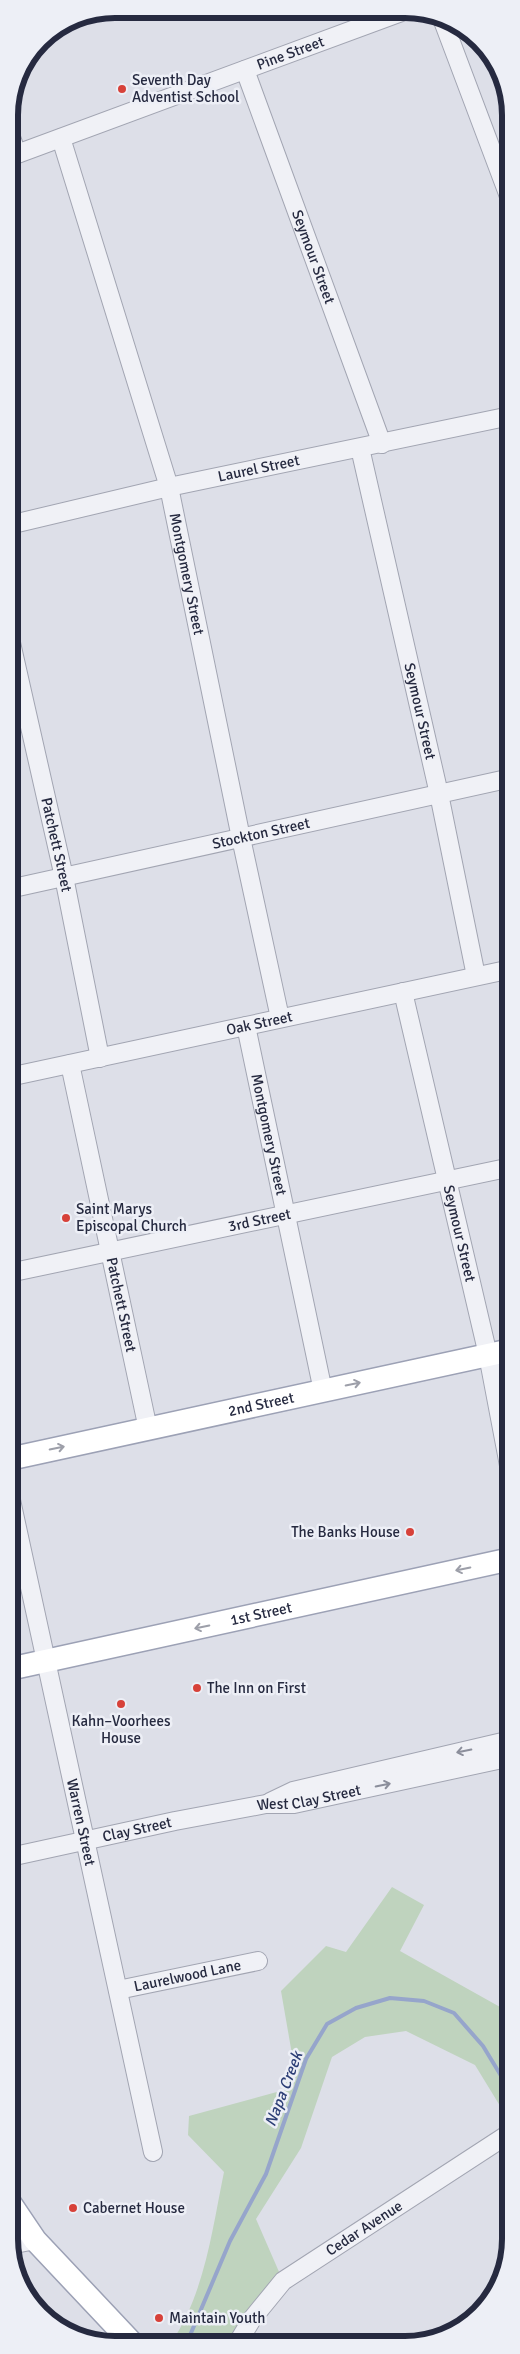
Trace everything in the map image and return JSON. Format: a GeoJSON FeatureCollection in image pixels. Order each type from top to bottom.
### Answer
{"type":"FeatureCollection","features":[{"type":"Feature","properties":{"kind":"main road","name":"2nd Street"},"geometry":{"type":"LineString","coordinates":[[18,1457],[502,1352]]}},
{"type":"Feature","properties":{"kind":"main road","name":"1st Street"},"geometry":{"type":"LineString","coordinates":[[18,1667],[502,1561]]}},
{"type":"Feature","properties":{"kind":"main road"},"geometry":{"type":"LineString","coordinates":[[18,2215],[35,2240],[125,2336]]}},
{"type":"Feature","properties":{"kind":"street","name":"Pine Street"},"geometry":{"type":"LineString","coordinates":[[18,153],[385,18]]}},
{"type":"Feature","properties":{"kind":"street"},"geometry":{"type":"LineString","coordinates":[[445,27],[502,178]]}},
{"type":"Feature","properties":{"kind":"street","name":"Seymour Street"},"geometry":{"type":"LineString","coordinates":[[245,70],[382,444]]}},
{"type":"Feature","properties":{"kind":"street","name":"Montgomery Street"},"geometry":{"type":"LineString","coordinates":[[60,138],[169,487],[280,1018]]}},
{"type":"Feature","properties":{"kind":"street","name":"Laurel Street"},"geometry":{"type":"LineString","coordinates":[[18,523],[169,487],[502,418]]}},
{"type":"Feature","properties":{"kind":"street","name":"Seymour Street"},"geometry":{"type":"LineString","coordinates":[[360,448],[438,794],[476,976]]}},
{"type":"Feature","properties":{"kind":"street","name":"Patchett Street"},"geometry":{"type":"LineString","coordinates":[[18,674],[64,877],[100,1058]]}},
{"type":"Feature","properties":{"kind":"street","name":"Stockton Street"},"geometry":{"type":"LineString","coordinates":[[18,887],[502,780]]}},
{"type":"Feature","properties":{"kind":"street","name":"Oak Street"},"geometry":{"type":"LineString","coordinates":[[18,1075],[502,971]]}},
{"type":"Feature","properties":{"kind":"street","name":"Seymour Street"},"geometry":{"type":"LineString","coordinates":[[403,992],[488,1355],[502,1429]]}},
{"type":"Feature","properties":{"kind":"street","name":"Montgomery Street"},"geometry":{"type":"LineString","coordinates":[[246,1026],[323,1391]]}},
{"type":"Feature","properties":{"kind":"street","name":"Patchett Street"},"geometry":{"type":"LineString","coordinates":[[70,1064],[148,1429]]}},
{"type":"Feature","properties":{"kind":"street","name":"3rd Street"},"geometry":{"type":"LineString","coordinates":[[18,1271],[502,1169]]}},
{"type":"Feature","properties":{"kind":"street","name":"Warren Street"},"geometry":{"type":"LineString","coordinates":[[18,1531],[153,2152]]}},
{"type":"Feature","properties":{"kind":"street","name":"West Clay Street"},"geometry":{"type":"LineString","coordinates":[[266,1804],[293,1791],[502,1742]]}},
{"type":"Feature","properties":{"kind":"street","name":"West Clay Street"},"geometry":{"type":"LineString","coordinates":[[266,1804],[294,1804],[502,1759]]}},
{"type":"Feature","properties":{"kind":"street","name":"Clay Street"},"geometry":{"type":"LineString","coordinates":[[18,1855],[175,1821],[266,1804]]}},
{"type":"Feature","properties":{"kind":"street","name":"Laurelwood Lane"},"geometry":{"type":"LineString","coordinates":[[118,1990],[258,1960]]}},
{"type":"Feature","properties":{"kind":"street","name":"Cedar Avenue"},"geometry":{"type":"LineString","coordinates":[[242,2336],[252,2318],[283,2281],[502,2139]]}},
{"type":"Feature","properties":{"kind":"street"},"geometry":{"type":"LineString","coordinates":[[18,2243],[35,2240]]}},
{"type":"Feature","properties":{"kind":"green space"},"geometry":{"type":"Polygon","coordinates":[[[392,1887],[424,1905],[400,1951],[502,2008],[502,2109],[475,2065],[406,2031],[365,2037],[332,2057],[301,2148],[256,2219],[283,2281],[244,2336],[175,2336],[183,2324],[200,2282],[224,2172],[188,2135],[189,2116],[284,2090],[293,2060],[281,1991],[326,1946],[346,1952],[392,1887]]]}},
{"type":"Feature","properties":{"kind":"waterway","name":"Napa Creek"},"geometry":{"type":"LineString","coordinates":[[189,2336],[230,2241],[266,2174],[306,2059],[327,2024],[356,2008],[390,1998],[424,2001],[454,2013],[483,2046],[502,2077]]}},
{"type":"Feature","properties":{"kind":"place","name":"Seventh Day Adventist School"},"geometry":{"type":"Point","coordinates":[122,89]}},
{"type":"Feature","properties":{"kind":"place","name":"Saint Marys Episcopal Church"},"geometry":{"type":"Point","coordinates":[66,1218]}},
{"type":"Feature","properties":{"kind":"place","name":"The Banks House"},"geometry":{"type":"Point","coordinates":[410,1532]}},
{"type":"Feature","properties":{"kind":"place","name":"The Inn on First"},"geometry":{"type":"Point","coordinates":[197,1688]}},
{"type":"Feature","properties":{"kind":"place","name":"Kahn–Voorhees House"},"geometry":{"type":"Point","coordinates":[121,1704]}},
{"type":"Feature","properties":{"kind":"place","name":"Cabernet House"},"geometry":{"type":"Point","coordinates":[73,2208]}},
{"type":"Feature","properties":{"kind":"place","name":"Maintain Youth"},"geometry":{"type":"Point","coordinates":[159,2318]}}]}
